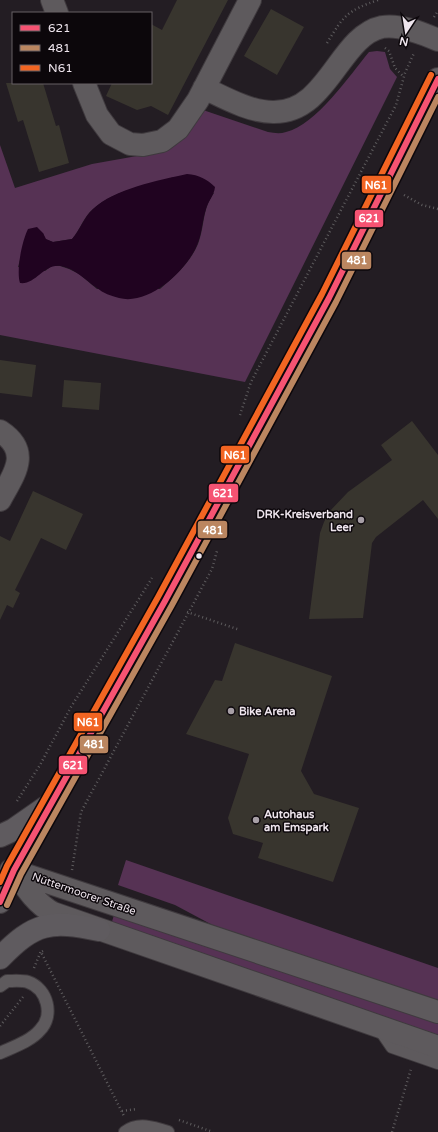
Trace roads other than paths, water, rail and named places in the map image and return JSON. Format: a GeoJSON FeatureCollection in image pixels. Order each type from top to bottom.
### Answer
{"type":"FeatureCollection","features":[{"type":"Feature","properties":{"kind":"main road"},"geometry":{"type":"LineString","coordinates":[[0,902],[7,869],[51,803],[164,601],[328,298],[438,79]]}},
{"type":"Feature","properties":{"kind":"main road"},"geometry":{"type":"LineString","coordinates":[[0,836],[13,830],[51,803]]}},
{"type":"Feature","properties":{"kind":"main road"},"geometry":{"type":"LineString","coordinates":[[0,958],[16,941],[32,930],[42,927],[63,924],[99,930]]}},
{"type":"Feature","properties":{"kind":"street"},"geometry":{"type":"LineString","coordinates":[[52,0],[57,12]]}},
{"type":"Feature","properties":{"kind":"street"},"geometry":{"type":"LineString","coordinates":[[84,84],[97,115],[111,134],[130,144],[143,146],[162,141],[178,129],[204,88],[250,0]]}},
{"type":"Feature","properties":{"kind":"street"},"geometry":{"type":"LineString","coordinates":[[204,88],[262,111],[286,111],[296,108],[311,98],[350,51],[362,38],[372,31],[381,27],[392,26],[430,37]]}},
{"type":"Feature","properties":{"kind":"street"},"geometry":{"type":"LineString","coordinates":[[0,431],[13,441],[18,455],[18,463],[14,474],[0,500]]}},
{"type":"Feature","properties":{"kind":"street","name":"Nüttermoorer Straße"},"geometry":{"type":"LineString","coordinates":[[7,869],[42,907],[52,913],[438,1047]]}},
{"type":"Feature","properties":{"kind":"street","name":"Nüttermoorer Straße"},"geometry":{"type":"LineString","coordinates":[[7,869],[247,950],[438,1012]]}},
{"type":"Feature","properties":{"kind":"lane"},"geometry":{"type":"LineString","coordinates":[[0,986],[7,981],[28,982],[40,990],[48,1004],[48,1017],[45,1025],[39,1032],[0,1053]]}},
{"type":"Feature","properties":{"kind":"lane"},"geometry":{"type":"LineString","coordinates":[[379,1026],[392,1047],[438,1063]]}},
{"type":"Feature","properties":{"kind":"lane"},"geometry":{"type":"LineString","coordinates":[[127,1130],[144,1125],[168,1132]]}},
{"type":"Feature","properties":{"kind":"place","name":"DRK-Kreisverband Leer"},"geometry":{"type":"Point","coordinates":[361,520]}},
{"type":"Feature","properties":{"kind":"place","name":"Bike Arena"},"geometry":{"type":"Point","coordinates":[231,711]}},
{"type":"Feature","properties":{"kind":"place","name":"Autohaus am Emspark"},"geometry":{"type":"Point","coordinates":[256,820]}}]}
